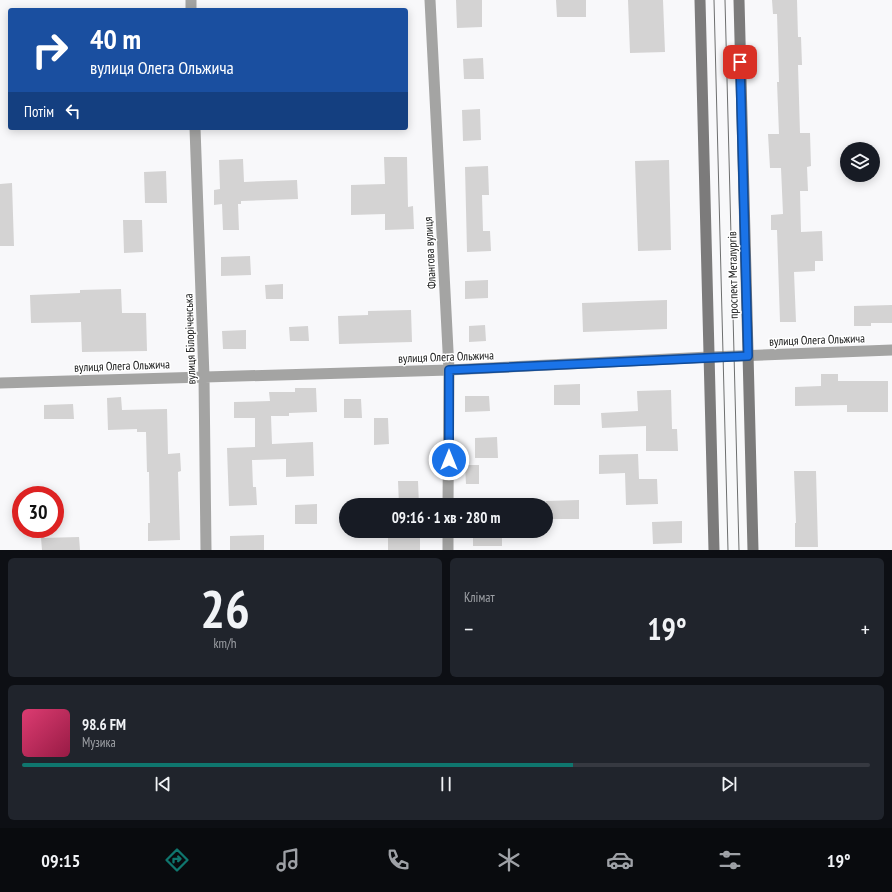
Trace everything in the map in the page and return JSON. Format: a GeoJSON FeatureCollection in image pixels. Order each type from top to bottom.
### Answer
{"type":"FeatureCollection","features":[{"type":"Feature","properties":{"kind":"main road"},"geometry":{"type":"LineString","coordinates":[[700,0],[714,550]]}},
{"type":"Feature","properties":{"kind":"main road","name":"проспект Металургів"},"geometry":{"type":"LineString","coordinates":[[739,0],[753,550]]}},
{"type":"Feature","properties":{"kind":"street","name":"Флангова вулиця"},"geometry":{"type":"LineString","coordinates":[[430,0],[449,370],[448,498]]}},
{"type":"Feature","properties":{"kind":"street","name":"вулиця Білоріченська"},"geometry":{"type":"LineString","coordinates":[[196,130],[204,377],[206,550]]}},
{"type":"Feature","properties":{"kind":"street","name":"вулиця Олега Ольжича"},"geometry":{"type":"LineString","coordinates":[[0,382],[449,370],[709,357],[892,350]]}},
{"type":"Feature","properties":{"kind":"street"},"geometry":{"type":"LineString","coordinates":[[448,538],[448,550]]}},
{"type":"Feature","properties":{"kind":"building"},"geometry":{"type":"Polygon","coordinates":[[[456,0],[482,0],[482,27],[457,28],[456,0]]]}},
{"type":"Feature","properties":{"kind":"building"},"geometry":{"type":"Polygon","coordinates":[[[556,0],[586,0],[586,17],[557,17],[556,0]]]}},
{"type":"Feature","properties":{"kind":"building"},"geometry":{"type":"Polygon","coordinates":[[[628,0],[663,0],[665,52],[630,53],[628,0]]]}},
{"type":"Feature","properties":{"kind":"building"},"geometry":{"type":"Polygon","coordinates":[[[772,0],[797,0],[798,37],[801,37],[802,65],[798,65],[800,133],[810,133],[811,166],[807,167],[808,191],[800,191],[801,232],[822,231],[823,261],[815,261],[815,271],[794,272],[796,322],[780,322],[777,230],[771,230],[771,215],[783,214],[781,168],[770,168],[768,134],[779,134],[777,14],[773,14],[772,0]]]}},
{"type":"Feature","properties":{"kind":"building"},"geometry":{"type":"Polygon","coordinates":[[[483,58],[484,79],[464,79],[463,59],[483,58]]]}},
{"type":"Feature","properties":{"kind":"building"},"geometry":{"type":"Polygon","coordinates":[[[480,109],[481,140],[463,141],[462,110],[480,109]]]}},
{"type":"Feature","properties":{"kind":"building"},"geometry":{"type":"Polygon","coordinates":[[[384,157],[407,157],[408,207],[413,206],[414,229],[385,230],[385,214],[351,215],[351,185],[385,184],[384,157]]]}},
{"type":"Feature","properties":{"kind":"building"},"geometry":{"type":"Polygon","coordinates":[[[243,159],[244,182],[297,180],[298,199],[241,201],[241,204],[238,204],[239,230],[223,230],[222,204],[214,205],[214,190],[220,189],[219,160],[243,159]]]}},
{"type":"Feature","properties":{"kind":"building"},"geometry":{"type":"Polygon","coordinates":[[[669,160],[671,250],[638,251],[635,161],[669,160]]]}},
{"type":"Feature","properties":{"kind":"building"},"geometry":{"type":"Polygon","coordinates":[[[488,166],[489,195],[482,195],[483,231],[490,231],[491,251],[467,252],[465,167],[488,166]]]}},
{"type":"Feature","properties":{"kind":"building"},"geometry":{"type":"Polygon","coordinates":[[[166,171],[167,203],[145,203],[144,172],[166,171]]]}},
{"type":"Feature","properties":{"kind":"building"},"geometry":{"type":"Polygon","coordinates":[[[12,183],[14,246],[0,246],[0,184],[12,183]]]}},
{"type":"Feature","properties":{"kind":"building"},"geometry":{"type":"Polygon","coordinates":[[[123,220],[142,220],[143,252],[124,253],[123,220]]]}},
{"type":"Feature","properties":{"kind":"building"},"geometry":{"type":"Polygon","coordinates":[[[250,256],[251,275],[221,276],[221,257],[250,256]]]}},
{"type":"Feature","properties":{"kind":"building"},"geometry":{"type":"Polygon","coordinates":[[[488,280],[488,298],[465,299],[465,281],[488,280]]]}},
{"type":"Feature","properties":{"kind":"building"},"geometry":{"type":"Polygon","coordinates":[[[283,284],[283,299],[266,299],[265,285],[283,284]]]}},
{"type":"Feature","properties":{"kind":"building"},"geometry":{"type":"Polygon","coordinates":[[[121,289],[122,313],[146,313],[147,351],[82,352],[81,322],[31,323],[30,295],[80,293],[80,290],[121,289]]]}},
{"type":"Feature","properties":{"kind":"building"},"geometry":{"type":"Polygon","coordinates":[[[667,300],[667,329],[583,332],[582,303],[667,300]]]}},
{"type":"Feature","properties":{"kind":"building"},"geometry":{"type":"Polygon","coordinates":[[[892,305],[892,323],[871,323],[871,326],[854,326],[854,306],[892,305]]]}},
{"type":"Feature","properties":{"kind":"building"},"geometry":{"type":"Polygon","coordinates":[[[411,310],[412,342],[339,344],[338,316],[368,315],[368,311],[411,310]]]}},
{"type":"Feature","properties":{"kind":"building"},"geometry":{"type":"Polygon","coordinates":[[[485,325],[486,341],[469,342],[469,326],[485,325]]]}},
{"type":"Feature","properties":{"kind":"building"},"geometry":{"type":"Polygon","coordinates":[[[308,326],[309,341],[290,341],[289,327],[308,326]]]}},
{"type":"Feature","properties":{"kind":"building"},"geometry":{"type":"Polygon","coordinates":[[[246,330],[246,349],[223,349],[222,331],[246,330]]]}},
{"type":"Feature","properties":{"kind":"building"},"geometry":{"type":"Polygon","coordinates":[[[821,374],[838,374],[838,381],[888,381],[888,412],[847,412],[847,405],[795,406],[795,387],[821,386],[821,374]]]}},
{"type":"Feature","properties":{"kind":"building"},"geometry":{"type":"Polygon","coordinates":[[[580,384],[580,405],[554,405],[554,385],[580,384]]]}},
{"type":"Feature","properties":{"kind":"building"},"geometry":{"type":"Polygon","coordinates":[[[295,388],[316,388],[317,412],[289,413],[289,416],[271,416],[272,444],[313,442],[314,476],[286,477],[286,459],[252,460],[253,487],[256,487],[257,505],[229,506],[227,448],[255,447],[255,418],[234,418],[234,402],[270,401],[269,392],[295,392],[295,388]]]}},
{"type":"Feature","properties":{"kind":"building"},"geometry":{"type":"Polygon","coordinates":[[[671,390],[672,429],[677,429],[678,451],[646,451],[646,426],[602,428],[601,413],[638,411],[637,391],[671,390]]]}},
{"type":"Feature","properties":{"kind":"building"},"geometry":{"type":"Polygon","coordinates":[[[465,396],[489,396],[490,411],[465,412],[465,396]]]}},
{"type":"Feature","properties":{"kind":"building"},"geometry":{"type":"Polygon","coordinates":[[[121,397],[122,410],[167,409],[168,454],[180,453],[181,471],[178,472],[180,540],[148,541],[148,523],[150,523],[149,472],[147,472],[146,432],[137,432],[137,429],[108,430],[107,398],[121,397]]]}},
{"type":"Feature","properties":{"kind":"building"},"geometry":{"type":"Polygon","coordinates":[[[344,399],[361,399],[362,418],[344,418],[344,399]]]}},
{"type":"Feature","properties":{"kind":"building"},"geometry":{"type":"Polygon","coordinates":[[[73,404],[74,419],[44,419],[44,405],[73,404]]]}},
{"type":"Feature","properties":{"kind":"building"},"geometry":{"type":"Polygon","coordinates":[[[374,418],[388,418],[389,444],[374,445],[374,418]]]}},
{"type":"Feature","properties":{"kind":"building"},"geometry":{"type":"Polygon","coordinates":[[[497,437],[498,458],[475,458],[475,438],[497,437]]]}},
{"type":"Feature","properties":{"kind":"building"},"geometry":{"type":"Polygon","coordinates":[[[638,454],[639,479],[657,479],[658,504],[626,505],[625,473],[599,474],[599,455],[638,454]]]}},
{"type":"Feature","properties":{"kind":"building"},"geometry":{"type":"Polygon","coordinates":[[[465,465],[479,465],[479,484],[466,484],[465,465]]]}},
{"type":"Feature","properties":{"kind":"building"},"geometry":{"type":"Polygon","coordinates":[[[794,471],[816,471],[818,547],[795,547],[796,523],[794,471]]]}},
{"type":"Feature","properties":{"kind":"building"},"geometry":{"type":"Polygon","coordinates":[[[398,481],[418,481],[419,498],[399,498],[398,481]]]}},
{"type":"Feature","properties":{"kind":"building"},"geometry":{"type":"Polygon","coordinates":[[[579,500],[579,519],[553,519],[553,501],[579,500]]]}},
{"type":"Feature","properties":{"kind":"building"},"geometry":{"type":"Polygon","coordinates":[[[317,504],[317,524],[295,524],[295,505],[317,504]]]}},
{"type":"Feature","properties":{"kind":"building"},"geometry":{"type":"Polygon","coordinates":[[[682,521],[682,543],[653,544],[652,522],[682,521]]]}},
{"type":"Feature","properties":{"kind":"building"},"geometry":{"type":"Polygon","coordinates":[[[264,535],[264,550],[230,550],[230,536],[264,535]]]}},
{"type":"Feature","properties":{"kind":"building"},"geometry":{"type":"Polygon","coordinates":[[[79,537],[80,550],[42,550],[41,538],[79,537]]]}},
{"type":"Feature","properties":{"kind":"building"},"geometry":{"type":"Polygon","coordinates":[[[388,538],[420,538],[420,550],[388,550],[388,538]]]}},
{"type":"Feature","properties":{"kind":"building"},"geometry":{"type":"Polygon","coordinates":[[[473,538],[502,538],[502,546],[473,546],[473,538]]]}},
{"type":"Feature","properties":{"kind":"tram line"},"geometry":{"type":"LineString","coordinates":[[714,0],[728,550]]}},
{"type":"Feature","properties":{"kind":"tram line"},"geometry":{"type":"LineString","coordinates":[[725,0],[739,550]]}},
{"type":"Feature","properties":{"kind":"route"},"geometry":{"type":"LineString","coordinates":[[449,460],[449,370],[748,356],[740,62]]}}]}
